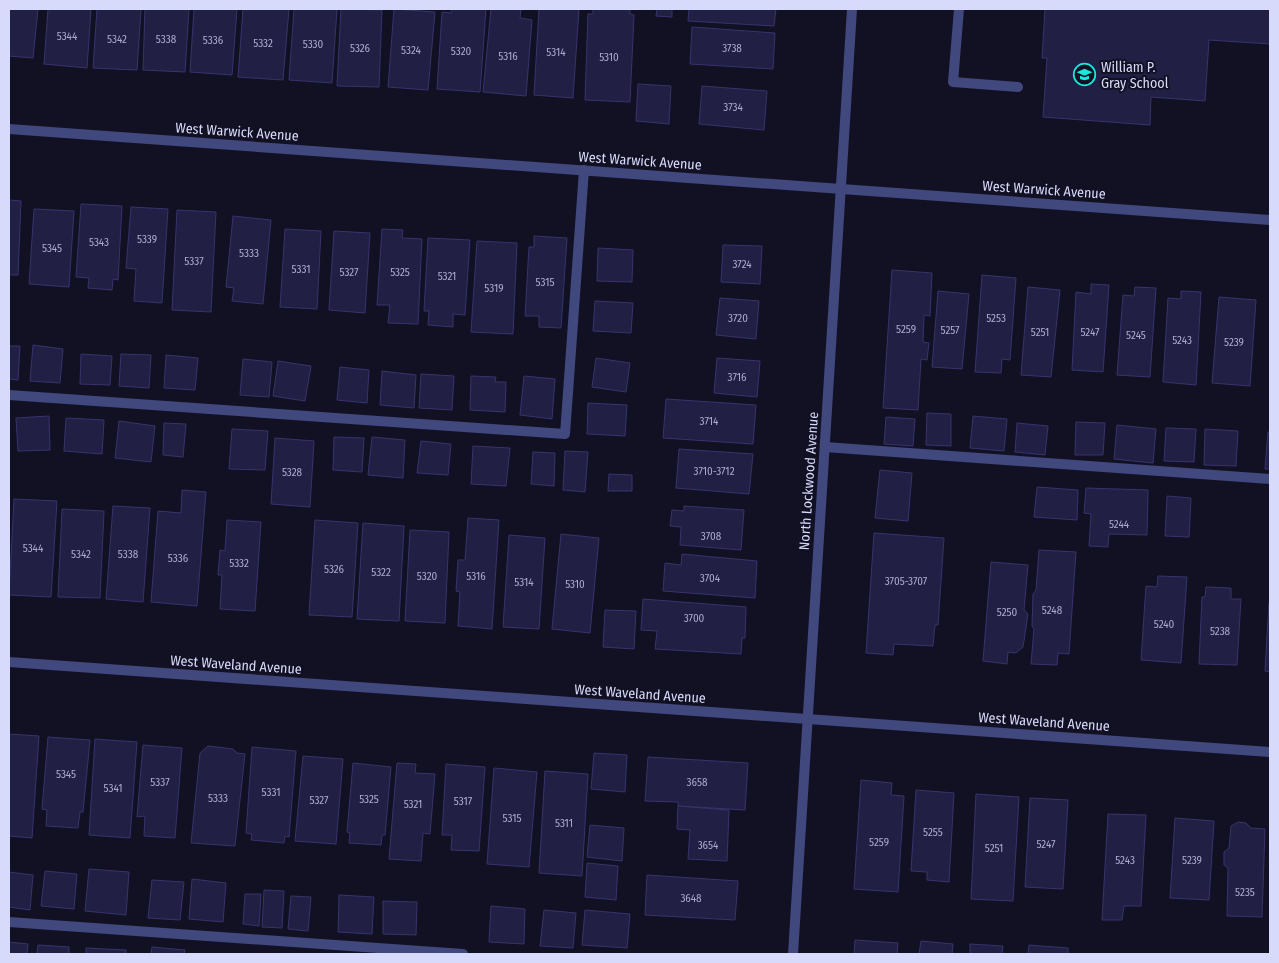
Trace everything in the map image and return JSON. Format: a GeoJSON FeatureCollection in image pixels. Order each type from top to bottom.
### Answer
{"type":"FeatureCollection","features":[{"type":"Feature","properties":{"kind":"street","name":"North Lockwood Avenue"},"geometry":{"type":"LineString","coordinates":[[792,954],[852,9]]}},
{"type":"Feature","properties":{"kind":"street"},"geometry":{"type":"LineString","coordinates":[[959,9],[954,82],[1018,86]]}},
{"type":"Feature","properties":{"kind":"street","name":"West Warwick Avenue"},"geometry":{"type":"LineString","coordinates":[[9,129],[1270,220]]}},
{"type":"Feature","properties":{"kind":"street"},"geometry":{"type":"LineString","coordinates":[[9,395],[564,434],[584,170]]}},
{"type":"Feature","properties":{"kind":"street"},"geometry":{"type":"LineString","coordinates":[[824,447],[1270,479]]}},
{"type":"Feature","properties":{"kind":"street","name":"West Waveland Avenue"},"geometry":{"type":"LineString","coordinates":[[9,662],[1270,752]]}},
{"type":"Feature","properties":{"kind":"street"},"geometry":{"type":"LineString","coordinates":[[9,922],[464,954]]}},
{"type":"Feature","properties":{"kind":"building"},"geometry":{"type":"Polygon","coordinates":[[[9,9],[38,9],[33,58],[9,56],[9,9]]]}},
{"type":"Feature","properties":{"kind":"building"},"geometry":{"type":"Polygon","coordinates":[[[48,9],[91,9],[87,68],[44,64],[48,9]]]}},
{"type":"Feature","properties":{"kind":"building"},"geometry":{"type":"Polygon","coordinates":[[[97,9],[141,9],[137,70],[93,68],[97,9]]]}},
{"type":"Feature","properties":{"kind":"building"},"geometry":{"type":"Polygon","coordinates":[[[145,9],[189,9],[185,72],[143,70],[145,9]]]}},
{"type":"Feature","properties":{"kind":"building"},"geometry":{"type":"Polygon","coordinates":[[[194,9],[237,9],[232,75],[190,72],[194,9]]]}},
{"type":"Feature","properties":{"kind":"building"},"geometry":{"type":"Polygon","coordinates":[[[243,9],[289,9],[283,80],[238,77],[243,9]]]}},
{"type":"Feature","properties":{"kind":"building"},"geometry":{"type":"Polygon","coordinates":[[[294,9],[337,9],[332,83],[289,80],[294,9]]]}},
{"type":"Feature","properties":{"kind":"building"},"geometry":{"type":"Polygon","coordinates":[[[341,9],[382,10],[379,87],[337,86],[341,9]]]}},
{"type":"Feature","properties":{"kind":"building"},"geometry":{"type":"Polygon","coordinates":[[[394,9],[435,12],[428,90],[388,87],[394,9]]]}},
{"type":"Feature","properties":{"kind":"building"},"geometry":{"type":"Polygon","coordinates":[[[452,9],[486,9],[480,92],[437,89],[442,12],[451,13],[452,9]]]}},
{"type":"Feature","properties":{"kind":"building"},"geometry":{"type":"Polygon","coordinates":[[[491,9],[521,9],[520,18],[532,20],[526,96],[483,92],[491,9]]]}},
{"type":"Feature","properties":{"kind":"building"},"geometry":{"type":"Polygon","coordinates":[[[539,9],[579,9],[573,98],[534,95],[539,9]]]}},
{"type":"Feature","properties":{"kind":"building"},"geometry":{"type":"Polygon","coordinates":[[[593,9],[630,9],[630,14],[634,15],[630,102],[585,100],[588,14],[593,14],[593,9]]]}},
{"type":"Feature","properties":{"kind":"building"},"geometry":{"type":"Polygon","coordinates":[[[657,9],[672,9],[672,17],[656,16],[657,9]]]}},
{"type":"Feature","properties":{"kind":"building"},"geometry":{"type":"Polygon","coordinates":[[[689,9],[776,9],[774,26],[688,21],[689,9]]]}},
{"type":"Feature","properties":{"kind":"building"},"geometry":{"type":"Polygon","coordinates":[[[1045,9],[1270,9],[1270,44],[1209,40],[1205,101],[1151,97],[1150,125],[1043,117],[1047,58],[1042,58],[1045,9]]]}},
{"type":"Feature","properties":{"kind":"building"},"geometry":{"type":"Polygon","coordinates":[[[692,27],[775,33],[773,69],[690,64],[692,27]]]}},
{"type":"Feature","properties":{"kind":"building"},"geometry":{"type":"Polygon","coordinates":[[[638,84],[671,86],[669,124],[636,121],[638,84]]]}},
{"type":"Feature","properties":{"kind":"building"},"geometry":{"type":"Polygon","coordinates":[[[702,86],[767,91],[764,130],[699,124],[702,86]]]}},
{"type":"Feature","properties":{"kind":"building"},"geometry":{"type":"Polygon","coordinates":[[[9,200],[21,201],[18,275],[9,275],[9,200]]]}},
{"type":"Feature","properties":{"kind":"building"},"geometry":{"type":"Polygon","coordinates":[[[81,204],[122,206],[118,280],[113,279],[112,290],[88,288],[89,278],[76,277],[81,204]]]}},
{"type":"Feature","properties":{"kind":"building"},"geometry":{"type":"Polygon","coordinates":[[[131,207],[168,209],[162,303],[134,301],[136,269],[126,268],[131,207]]]}},
{"type":"Feature","properties":{"kind":"building"},"geometry":{"type":"Polygon","coordinates":[[[34,209],[74,211],[69,287],[29,284],[34,209]]]}},
{"type":"Feature","properties":{"kind":"building"},"geometry":{"type":"Polygon","coordinates":[[[177,210],[216,212],[211,312],[172,310],[177,210]]]}},
{"type":"Feature","properties":{"kind":"building"},"geometry":{"type":"Polygon","coordinates":[[[233,216],[271,220],[263,304],[232,301],[234,288],[226,287],[233,216]]]}},
{"type":"Feature","properties":{"kind":"building"},"geometry":{"type":"Polygon","coordinates":[[[285,229],[321,231],[317,309],[280,307],[285,229]]]}},
{"type":"Feature","properties":{"kind":"building"},"geometry":{"type":"Polygon","coordinates":[[[382,229],[403,230],[402,238],[422,239],[418,324],[388,323],[390,305],[377,305],[382,229]]]}},
{"type":"Feature","properties":{"kind":"building"},"geometry":{"type":"Polygon","coordinates":[[[334,231],[370,233],[365,313],[329,310],[334,231]]]}},
{"type":"Feature","properties":{"kind":"building"},"geometry":{"type":"Polygon","coordinates":[[[534,236],[567,238],[561,328],[539,327],[539,316],[525,316],[529,247],[534,247],[534,236]]]}},
{"type":"Feature","properties":{"kind":"building"},"geometry":{"type":"Polygon","coordinates":[[[428,238],[470,240],[465,315],[453,314],[453,327],[428,325],[429,311],[424,311],[428,238]]]}},
{"type":"Feature","properties":{"kind":"building"},"geometry":{"type":"Polygon","coordinates":[[[477,241],[517,243],[513,334],[471,332],[477,241]]]}},
{"type":"Feature","properties":{"kind":"building"},"geometry":{"type":"Polygon","coordinates":[[[723,245],[762,246],[760,284],[721,282],[723,245]]]}},
{"type":"Feature","properties":{"kind":"building"},"geometry":{"type":"Polygon","coordinates":[[[598,248],[633,250],[632,282],[597,281],[598,248]]]}},
{"type":"Feature","properties":{"kind":"building"},"geometry":{"type":"Polygon","coordinates":[[[892,270],[932,273],[930,316],[924,315],[923,342],[929,343],[927,360],[921,359],[918,410],[883,408],[892,270]]]}},
{"type":"Feature","properties":{"kind":"building"},"geometry":{"type":"Polygon","coordinates":[[[982,275],[1016,278],[1010,360],[1002,359],[1001,373],[975,372],[982,275]]]}},
{"type":"Feature","properties":{"kind":"building"},"geometry":{"type":"Polygon","coordinates":[[[1091,284],[1109,285],[1103,372],[1072,370],[1076,292],[1091,294],[1091,284]]]}},
{"type":"Feature","properties":{"kind":"building"},"geometry":{"type":"Polygon","coordinates":[[[1028,287],[1060,290],[1051,377],[1021,375],[1028,287]]]}},
{"type":"Feature","properties":{"kind":"building"},"geometry":{"type":"Polygon","coordinates":[[[1135,287],[1156,288],[1150,377],[1117,375],[1123,295],[1134,296],[1135,287]]]}},
{"type":"Feature","properties":{"kind":"building"},"geometry":{"type":"Polygon","coordinates":[[[938,291],[969,294],[962,369],[932,367],[938,291]]]}},
{"type":"Feature","properties":{"kind":"building"},"geometry":{"type":"Polygon","coordinates":[[[1181,291],[1201,292],[1196,385],[1163,382],[1168,298],[1181,299],[1181,291]]]}},
{"type":"Feature","properties":{"kind":"building"},"geometry":{"type":"Polygon","coordinates":[[[1219,297],[1256,300],[1250,386],[1212,383],[1219,297]]]}},
{"type":"Feature","properties":{"kind":"building"},"geometry":{"type":"Polygon","coordinates":[[[720,298],[759,301],[756,339],[716,335],[720,298]]]}},
{"type":"Feature","properties":{"kind":"building"},"geometry":{"type":"Polygon","coordinates":[[[595,301],[633,303],[631,333],[593,331],[595,301]]]}},
{"type":"Feature","properties":{"kind":"building"},"geometry":{"type":"Polygon","coordinates":[[[33,345],[63,349],[60,383],[30,381],[33,345]]]}},
{"type":"Feature","properties":{"kind":"building"},"geometry":{"type":"Polygon","coordinates":[[[9,346],[20,346],[18,380],[9,379],[9,346]]]}},
{"type":"Feature","properties":{"kind":"building"},"geometry":{"type":"Polygon","coordinates":[[[81,354],[112,356],[110,385],[80,384],[81,354]]]}},
{"type":"Feature","properties":{"kind":"building"},"geometry":{"type":"Polygon","coordinates":[[[121,354],[151,355],[149,388],[119,386],[121,354]]]}},
{"type":"Feature","properties":{"kind":"building"},"geometry":{"type":"Polygon","coordinates":[[[166,355],[198,358],[195,390],[164,388],[166,355]]]}},
{"type":"Feature","properties":{"kind":"building"},"geometry":{"type":"Polygon","coordinates":[[[596,358],[630,363],[626,392],[592,387],[596,358]]]}},
{"type":"Feature","properties":{"kind":"building"},"geometry":{"type":"Polygon","coordinates":[[[717,358],[760,361],[757,397],[714,393],[717,358]]]}},
{"type":"Feature","properties":{"kind":"building"},"geometry":{"type":"Polygon","coordinates":[[[243,359],[272,362],[269,397],[240,395],[243,359]]]}},
{"type":"Feature","properties":{"kind":"building"},"geometry":{"type":"Polygon","coordinates":[[[278,361],[311,366],[305,401],[273,396],[278,361]]]}},
{"type":"Feature","properties":{"kind":"building"},"geometry":{"type":"Polygon","coordinates":[[[340,367],[369,370],[367,403],[337,400],[340,367]]]}},
{"type":"Feature","properties":{"kind":"building"},"geometry":{"type":"Polygon","coordinates":[[[382,371],[416,375],[414,408],[380,405],[382,371]]]}},
{"type":"Feature","properties":{"kind":"building"},"geometry":{"type":"Polygon","coordinates":[[[421,374],[454,376],[452,410],[419,408],[421,374]]]}},
{"type":"Feature","properties":{"kind":"building"},"geometry":{"type":"Polygon","coordinates":[[[471,376],[496,377],[495,382],[506,382],[505,412],[470,410],[471,376]]]}},
{"type":"Feature","properties":{"kind":"building"},"geometry":{"type":"Polygon","coordinates":[[[524,376],[555,379],[552,419],[520,415],[524,376]]]}},
{"type":"Feature","properties":{"kind":"building"},"geometry":{"type":"Polygon","coordinates":[[[666,399],[756,405],[753,444],[663,438],[666,399]]]}},
{"type":"Feature","properties":{"kind":"building"},"geometry":{"type":"Polygon","coordinates":[[[588,403],[627,405],[625,436],[587,434],[588,403]]]}},
{"type":"Feature","properties":{"kind":"building"},"geometry":{"type":"Polygon","coordinates":[[[927,413],[951,414],[951,446],[926,445],[927,413]]]}},
{"type":"Feature","properties":{"kind":"building"},"geometry":{"type":"Polygon","coordinates":[[[49,416],[50,450],[18,451],[16,418],[49,416]]]}},
{"type":"Feature","properties":{"kind":"building"},"geometry":{"type":"Polygon","coordinates":[[[973,416],[1007,419],[1004,451],[970,448],[973,416]]]}},
{"type":"Feature","properties":{"kind":"building"},"geometry":{"type":"Polygon","coordinates":[[[886,417],[915,419],[913,446],[884,444],[886,417]]]}},
{"type":"Feature","properties":{"kind":"building"},"geometry":{"type":"Polygon","coordinates":[[[66,418],[104,420],[102,454],[64,451],[66,418]]]}},
{"type":"Feature","properties":{"kind":"building"},"geometry":{"type":"Polygon","coordinates":[[[119,421],[155,426],[151,462],[115,458],[119,421]]]}},
{"type":"Feature","properties":{"kind":"building"},"geometry":{"type":"Polygon","coordinates":[[[1076,422],[1105,423],[1103,455],[1075,455],[1076,422]]]}},
{"type":"Feature","properties":{"kind":"building"},"geometry":{"type":"Polygon","coordinates":[[[164,423],[186,424],[183,457],[163,455],[164,423]]]}},
{"type":"Feature","properties":{"kind":"building"},"geometry":{"type":"Polygon","coordinates":[[[1017,423],[1048,426],[1045,455],[1015,452],[1017,423]]]}},
{"type":"Feature","properties":{"kind":"building"},"geometry":{"type":"Polygon","coordinates":[[[1117,425],[1156,429],[1153,463],[1114,459],[1117,425]]]}},
{"type":"Feature","properties":{"kind":"building"},"geometry":{"type":"Polygon","coordinates":[[[1166,428],[1196,429],[1194,462],[1164,461],[1166,428]]]}},
{"type":"Feature","properties":{"kind":"building"},"geometry":{"type":"Polygon","coordinates":[[[232,429],[268,431],[265,470],[229,469],[232,429]]]}},
{"type":"Feature","properties":{"kind":"building"},"geometry":{"type":"Polygon","coordinates":[[[1205,429],[1238,431],[1236,466],[1204,465],[1205,429]]]}},
{"type":"Feature","properties":{"kind":"building"},"geometry":{"type":"Polygon","coordinates":[[[1268,432],[1270,432],[1270,469],[1265,469],[1268,432]]]}},
{"type":"Feature","properties":{"kind":"building"},"geometry":{"type":"Polygon","coordinates":[[[334,437],[364,438],[362,472],[333,470],[334,437]]]}},
{"type":"Feature","properties":{"kind":"building"},"geometry":{"type":"Polygon","coordinates":[[[372,437],[405,440],[403,478],[368,475],[372,437]]]}},
{"type":"Feature","properties":{"kind":"building"},"geometry":{"type":"Polygon","coordinates":[[[275,438],[314,441],[310,507],[271,504],[275,438]]]}},
{"type":"Feature","properties":{"kind":"building"},"geometry":{"type":"Polygon","coordinates":[[[421,441],[451,444],[448,475],[417,473],[421,441]]]}},
{"type":"Feature","properties":{"kind":"building"},"geometry":{"type":"Polygon","coordinates":[[[473,446],[510,448],[506,486],[471,484],[473,446]]]}},
{"type":"Feature","properties":{"kind":"building"},"geometry":{"type":"Polygon","coordinates":[[[679,449],[753,454],[749,494],[676,488],[679,449]]]}},
{"type":"Feature","properties":{"kind":"building"},"geometry":{"type":"Polygon","coordinates":[[[565,451],[588,452],[585,492],[563,490],[565,451]]]}},
{"type":"Feature","properties":{"kind":"building"},"geometry":{"type":"Polygon","coordinates":[[[533,452],[555,453],[554,486],[531,484],[533,452]]]}},
{"type":"Feature","properties":{"kind":"building"},"geometry":{"type":"Polygon","coordinates":[[[880,470],[912,473],[908,521],[875,518],[880,470]]]}},
{"type":"Feature","properties":{"kind":"building"},"geometry":{"type":"Polygon","coordinates":[[[609,474],[632,475],[632,491],[608,491],[609,474]]]}},
{"type":"Feature","properties":{"kind":"building"},"geometry":{"type":"Polygon","coordinates":[[[1037,487],[1078,490],[1077,520],[1034,517],[1037,487]]]}},
{"type":"Feature","properties":{"kind":"building"},"geometry":{"type":"Polygon","coordinates":[[[1086,488],[1148,490],[1147,535],[1109,534],[1108,547],[1089,546],[1091,514],[1084,513],[1086,488]]]}},
{"type":"Feature","properties":{"kind":"building"},"geometry":{"type":"Polygon","coordinates":[[[182,490],[206,492],[197,606],[151,602],[158,511],[181,513],[182,490]]]}},
{"type":"Feature","properties":{"kind":"building"},"geometry":{"type":"Polygon","coordinates":[[[1167,496],[1191,498],[1189,537],[1165,536],[1167,496]]]}},
{"type":"Feature","properties":{"kind":"building"},"geometry":{"type":"Polygon","coordinates":[[[14,499],[57,501],[51,597],[9,595],[14,499]]]}},
{"type":"Feature","properties":{"kind":"building"},"geometry":{"type":"Polygon","coordinates":[[[113,506],[150,508],[143,602],[106,599],[113,506]]]}},
{"type":"Feature","properties":{"kind":"building"},"geometry":{"type":"Polygon","coordinates":[[[684,506],[744,510],[741,550],[680,545],[681,527],[670,526],[672,510],[684,511],[684,506]]]}},
{"type":"Feature","properties":{"kind":"building"},"geometry":{"type":"Polygon","coordinates":[[[62,509],[104,511],[100,598],[58,597],[62,509]]]}},
{"type":"Feature","properties":{"kind":"building"},"geometry":{"type":"Polygon","coordinates":[[[468,518],[499,520],[492,629],[458,626],[460,592],[456,591],[458,560],[465,560],[468,518]]]}},
{"type":"Feature","properties":{"kind":"building"},"geometry":{"type":"Polygon","coordinates":[[[227,520],[261,522],[255,611],[220,609],[222,575],[218,575],[220,550],[225,551],[227,520]]]}},
{"type":"Feature","properties":{"kind":"building"},"geometry":{"type":"Polygon","coordinates":[[[315,520],[358,523],[352,617],[309,615],[315,520]]]}},
{"type":"Feature","properties":{"kind":"building"},"geometry":{"type":"Polygon","coordinates":[[[363,523],[404,526],[399,621],[357,619],[363,523]]]}},
{"type":"Feature","properties":{"kind":"building"},"geometry":{"type":"Polygon","coordinates":[[[410,530],[449,532],[445,623],[405,621],[410,530]]]}},
{"type":"Feature","properties":{"kind":"building"},"geometry":{"type":"Polygon","coordinates":[[[874,533],[944,538],[938,625],[935,625],[933,646],[894,644],[893,655],[866,653],[874,533]]]}},
{"type":"Feature","properties":{"kind":"building"},"geometry":{"type":"Polygon","coordinates":[[[561,534],[599,538],[590,633],[552,629],[561,534]]]}},
{"type":"Feature","properties":{"kind":"building"},"geometry":{"type":"Polygon","coordinates":[[[509,535],[545,538],[539,629],[503,627],[509,535]]]}},
{"type":"Feature","properties":{"kind":"building"},"geometry":{"type":"Polygon","coordinates":[[[1039,550],[1076,552],[1069,654],[1058,653],[1057,665],[1031,664],[1034,629],[1032,626],[1033,594],[1036,590],[1039,550]]]}},
{"type":"Feature","properties":{"kind":"building"},"geometry":{"type":"Polygon","coordinates":[[[682,554],[757,561],[755,598],[663,591],[665,563],[681,565],[682,554]]]}},
{"type":"Feature","properties":{"kind":"building"},"geometry":{"type":"Polygon","coordinates":[[[991,562],[1028,565],[1024,610],[1028,614],[1023,647],[1016,653],[1008,652],[1007,664],[983,661],[991,562]]]}},
{"type":"Feature","properties":{"kind":"building"},"geometry":{"type":"Polygon","coordinates":[[[1158,576],[1187,577],[1181,663],[1141,660],[1146,586],[1157,587],[1158,576]]]}},
{"type":"Feature","properties":{"kind":"building"},"geometry":{"type":"Polygon","coordinates":[[[1206,587],[1231,588],[1231,599],[1241,599],[1237,665],[1199,664],[1202,597],[1205,597],[1206,587]]]}},
{"type":"Feature","properties":{"kind":"building"},"geometry":{"type":"Polygon","coordinates":[[[643,599],[746,607],[745,638],[742,638],[741,654],[655,649],[657,631],[641,630],[643,599]]]}},
{"type":"Feature","properties":{"kind":"building"},"geometry":{"type":"Polygon","coordinates":[[[1270,603],[1270,672],[1265,671],[1270,603]]]}},
{"type":"Feature","properties":{"kind":"building"},"geometry":{"type":"Polygon","coordinates":[[[605,610],[636,611],[634,649],[603,647],[605,610]]]}},
{"type":"Feature","properties":{"kind":"building"},"geometry":{"type":"Polygon","coordinates":[[[9,734],[39,736],[32,838],[9,836],[9,734]]]}},
{"type":"Feature","properties":{"kind":"building"},"geometry":{"type":"Polygon","coordinates":[[[48,737],[90,740],[83,812],[80,812],[78,828],[46,826],[47,810],[42,809],[48,737]]]}},
{"type":"Feature","properties":{"kind":"building"},"geometry":{"type":"Polygon","coordinates":[[[95,739],[137,742],[130,838],[89,835],[95,739]]]}},
{"type":"Feature","properties":{"kind":"building"},"geometry":{"type":"Polygon","coordinates":[[[143,745],[182,748],[175,838],[144,836],[145,816],[137,817],[143,745]]]}},
{"type":"Feature","properties":{"kind":"building"},"geometry":{"type":"Polygon","coordinates":[[[208,746],[233,749],[237,753],[245,754],[235,846],[191,843],[200,753],[208,746]]]}},
{"type":"Feature","properties":{"kind":"building"},"geometry":{"type":"Polygon","coordinates":[[[252,747],[296,751],[289,837],[285,836],[284,843],[251,840],[252,834],[246,833],[252,747]]]}},
{"type":"Feature","properties":{"kind":"building"},"geometry":{"type":"Polygon","coordinates":[[[594,753],[627,755],[625,792],[591,789],[594,753]]]}},
{"type":"Feature","properties":{"kind":"building"},"geometry":{"type":"Polygon","coordinates":[[[303,756],[343,759],[336,844],[295,841],[303,756]]]}},
{"type":"Feature","properties":{"kind":"building"},"geometry":{"type":"Polygon","coordinates":[[[648,757],[748,763],[745,810],[678,806],[678,802],[645,801],[648,757]]]}},
{"type":"Feature","properties":{"kind":"building"},"geometry":{"type":"Polygon","coordinates":[[[353,763],[391,767],[385,835],[382,835],[381,845],[349,843],[350,833],[347,832],[353,763]]]}},
{"type":"Feature","properties":{"kind":"building"},"geometry":{"type":"Polygon","coordinates":[[[397,763],[416,764],[415,773],[435,774],[430,834],[423,833],[421,861],[389,859],[397,763]]]}},
{"type":"Feature","properties":{"kind":"building"},"geometry":{"type":"Polygon","coordinates":[[[446,764],[485,767],[479,851],[451,850],[452,835],[442,835],[446,764]]]}},
{"type":"Feature","properties":{"kind":"building"},"geometry":{"type":"Polygon","coordinates":[[[494,768],[537,772],[529,867],[487,864],[494,768]]]}},
{"type":"Feature","properties":{"kind":"building"},"geometry":{"type":"Polygon","coordinates":[[[545,771],[588,774],[582,876],[539,873],[545,771]]]}},
{"type":"Feature","properties":{"kind":"building"},"geometry":{"type":"Polygon","coordinates":[[[861,780],[892,783],[891,795],[904,796],[898,892],[854,889],[861,780]]]}},
{"type":"Feature","properties":{"kind":"building"},"geometry":{"type":"Polygon","coordinates":[[[916,790],[954,793],[949,882],[927,880],[927,872],[911,871],[916,790]]]}},
{"type":"Feature","properties":{"kind":"building"},"geometry":{"type":"Polygon","coordinates":[[[976,794],[1019,797],[1013,901],[971,899],[976,794]]]}},
{"type":"Feature","properties":{"kind":"building"},"geometry":{"type":"Polygon","coordinates":[[[1030,798],[1068,800],[1063,889],[1025,887],[1030,798]]]}},
{"type":"Feature","properties":{"kind":"building"},"geometry":{"type":"Polygon","coordinates":[[[678,806],[729,810],[727,861],[688,859],[690,830],[677,829],[678,806]]]}},
{"type":"Feature","properties":{"kind":"building"},"geometry":{"type":"Polygon","coordinates":[[[1108,814],[1146,815],[1141,906],[1124,906],[1122,920],[1102,920],[1108,814]]]}},
{"type":"Feature","properties":{"kind":"building"},"geometry":{"type":"Polygon","coordinates":[[[1175,818],[1214,821],[1209,900],[1170,898],[1175,818]]]}},
{"type":"Feature","properties":{"kind":"building"},"geometry":{"type":"Polygon","coordinates":[[[1238,822],[1246,823],[1251,828],[1265,829],[1262,917],[1227,916],[1228,868],[1224,865],[1224,852],[1229,848],[1231,826],[1238,822]]]}},
{"type":"Feature","properties":{"kind":"building"},"geometry":{"type":"Polygon","coordinates":[[[590,825],[624,828],[622,861],[587,857],[590,825]]]}},
{"type":"Feature","properties":{"kind":"building"},"geometry":{"type":"Polygon","coordinates":[[[587,863],[618,866],[616,900],[585,897],[587,863]]]}},
{"type":"Feature","properties":{"kind":"building"},"geometry":{"type":"Polygon","coordinates":[[[89,869],[129,872],[126,915],[85,911],[89,869]]]}},
{"type":"Feature","properties":{"kind":"building"},"geometry":{"type":"Polygon","coordinates":[[[45,871],[77,874],[74,909],[41,906],[45,871]]]}},
{"type":"Feature","properties":{"kind":"building"},"geometry":{"type":"Polygon","coordinates":[[[9,872],[33,875],[30,910],[9,907],[9,872]]]}},
{"type":"Feature","properties":{"kind":"building"},"geometry":{"type":"Polygon","coordinates":[[[647,875],[738,881],[735,920],[645,915],[647,875]]]}},
{"type":"Feature","properties":{"kind":"building"},"geometry":{"type":"Polygon","coordinates":[[[192,879],[226,883],[223,922],[189,919],[192,879]]]}},
{"type":"Feature","properties":{"kind":"building"},"geometry":{"type":"Polygon","coordinates":[[[152,880],[184,882],[180,920],[148,918],[152,880]]]}},
{"type":"Feature","properties":{"kind":"building"},"geometry":{"type":"Polygon","coordinates":[[[264,890],[284,891],[282,928],[262,927],[264,890]]]}},
{"type":"Feature","properties":{"kind":"building"},"geometry":{"type":"Polygon","coordinates":[[[245,894],[261,894],[259,926],[243,924],[245,894]]]}},
{"type":"Feature","properties":{"kind":"building"},"geometry":{"type":"Polygon","coordinates":[[[339,895],[374,897],[372,934],[338,932],[339,895]]]}},
{"type":"Feature","properties":{"kind":"building"},"geometry":{"type":"Polygon","coordinates":[[[291,896],[311,897],[308,931],[288,929],[291,896]]]}},
{"type":"Feature","properties":{"kind":"building"},"geometry":{"type":"Polygon","coordinates":[[[383,901],[417,902],[416,935],[383,934],[383,901]]]}},
{"type":"Feature","properties":{"kind":"building"},"geometry":{"type":"Polygon","coordinates":[[[491,906],[525,909],[524,944],[489,942],[491,906]]]}},
{"type":"Feature","properties":{"kind":"building"},"geometry":{"type":"Polygon","coordinates":[[[544,910],[576,913],[573,948],[540,946],[544,910]]]}},
{"type":"Feature","properties":{"kind":"building"},"geometry":{"type":"Polygon","coordinates":[[[585,910],[630,914],[627,948],[582,945],[585,910]]]}},
{"type":"Feature","properties":{"kind":"building"},"geometry":{"type":"Polygon","coordinates":[[[855,940],[898,943],[897,954],[854,954],[855,940]]]}},
{"type":"Feature","properties":{"kind":"building"},"geometry":{"type":"Polygon","coordinates":[[[921,941],[953,944],[952,954],[919,954],[921,941]]]}},
{"type":"Feature","properties":{"kind":"building"},"geometry":{"type":"Polygon","coordinates":[[[9,942],[28,944],[27,954],[9,954],[9,942]]]}},
{"type":"Feature","properties":{"kind":"building"},"geometry":{"type":"Polygon","coordinates":[[[970,944],[1003,946],[1002,954],[970,954],[970,944]]]}},
{"type":"Feature","properties":{"kind":"building"},"geometry":{"type":"Polygon","coordinates":[[[38,945],[69,947],[69,954],[37,954],[38,945]]]}},
{"type":"Feature","properties":{"kind":"building"},"geometry":{"type":"Polygon","coordinates":[[[1029,945],[1068,948],[1068,954],[1028,954],[1029,945]]]}},
{"type":"Feature","properties":{"kind":"building"},"geometry":{"type":"Polygon","coordinates":[[[152,947],[185,950],[184,954],[151,954],[152,947]]]}},
{"type":"Feature","properties":{"kind":"building"},"geometry":{"type":"Polygon","coordinates":[[[86,948],[126,950],[126,954],[86,954],[86,948]]]}},
{"type":"Feature","properties":{"kind":"place","name":"William P. Gray School"},"geometry":{"type":"Point","coordinates":[1085,75]}}]}
